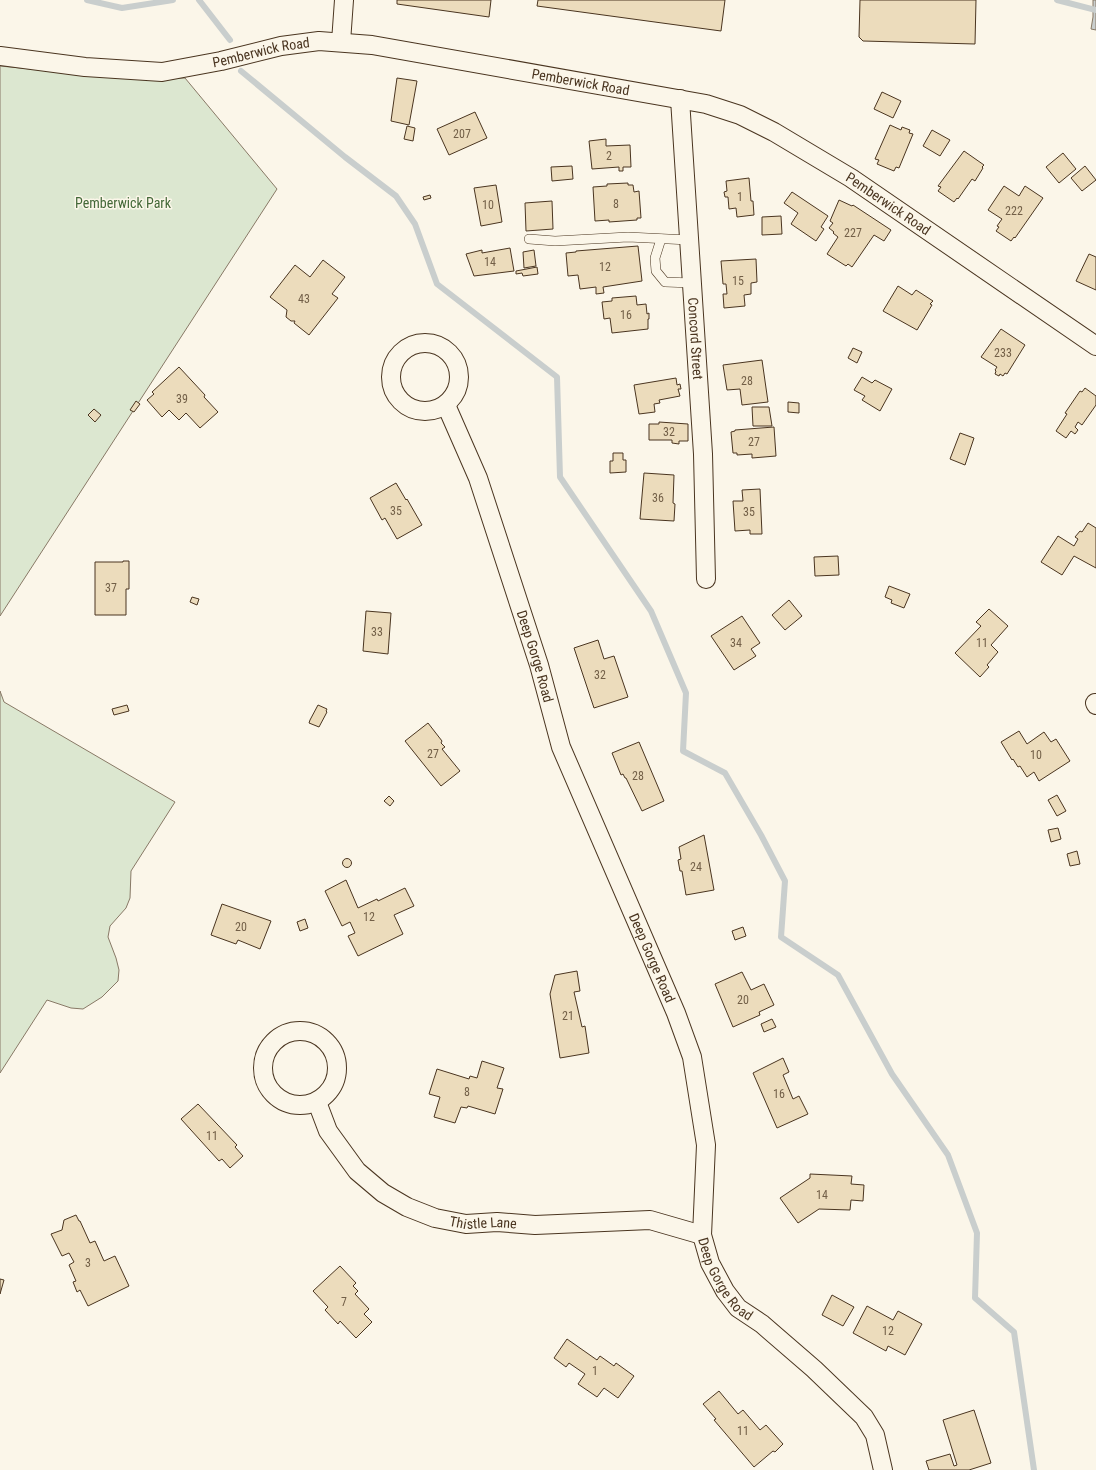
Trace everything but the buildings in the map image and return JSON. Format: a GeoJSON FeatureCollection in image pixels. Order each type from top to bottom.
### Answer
{"type":"FeatureCollection","features":[{"type":"Feature","properties":{"kind":"street"},"geometry":{"type":"LineString","coordinates":[[341,42],[344,0]]}},
{"type":"Feature","properties":{"kind":"street","name":"Pemberwick Road"},"geometry":{"type":"LineString","coordinates":[[0,56],[85,67],[162,72],[221,61],[281,46],[319,41],[341,42],[372,45],[680,98],[706,104],[740,115],[801,147],[851,178],[1096,346]]}},
{"type":"Feature","properties":{"kind":"street","name":"Concord Street"},"geometry":{"type":"LineString","coordinates":[[680,98],[703,454],[706,578]]}},
{"type":"Feature","properties":{"kind":"street","name":"Deep Gorge Road"},"geometry":{"type":"LineString","coordinates":[[446,405],[478,478],[539,665],[561,747],[676,1013],[692,1057],[706,1145],[702,1235],[710,1263],[724,1291],[738,1308],[762,1324],[808,1364],[864,1417],[875,1435],[883,1470]]}},
{"type":"Feature","properties":{"kind":"street"},"geometry":{"type":"LineString","coordinates":[[298,1032],[316,1035],[324,1040],[332,1050],[337,1068],[336,1077],[331,1089],[317,1102],[298,1106],[282,1101],[275,1096],[267,1086],[263,1069],[267,1052],[276,1040],[287,1034],[298,1032]]}},
{"type":"Feature","properties":{"kind":"street","name":"Thistle Lane"},"geometry":{"type":"LineString","coordinates":[[317,1102],[328,1131],[357,1172],[383,1193],[407,1207],[435,1218],[466,1224],[497,1222],[536,1225],[650,1220],[702,1235]]}},
{"type":"Feature","properties":{"kind":"lane"},"geometry":{"type":"LineString","coordinates":[[529,239],[555,241],[628,238],[689,240]]}},
{"type":"Feature","properties":{"kind":"lane"},"geometry":{"type":"LineString","coordinates":[[661,239],[655,258],[656,271],[665,282],[692,283]]}},
{"type":"Feature","properties":{"kind":"green space","name":"Pemberwick Park"},"geometry":{"type":"Polygon","coordinates":[[[0,66],[134,79],[185,78],[277,189],[0,616],[0,66]]]}},
{"type":"Feature","properties":{"kind":"green space"},"geometry":{"type":"Polygon","coordinates":[[[0,691],[4,702],[175,802],[131,871],[130,898],[126,908],[110,926],[108,937],[119,970],[118,981],[102,997],[83,1009],[71,1008],[47,1000],[0,1073],[0,691]]]}},
{"type":"Feature","properties":{"kind":"shaded area"},"geometry":{"type":"Polygon","coordinates":[[[1093,0],[1096,0],[1096,30],[1091,29],[1093,0]]]}},
{"type":"Feature","properties":{"kind":"waterway"},"geometry":{"type":"LineString","coordinates":[[87,0],[122,8],[173,0]]}},
{"type":"Feature","properties":{"kind":"waterway"},"geometry":{"type":"LineString","coordinates":[[199,0],[230,40]]}},
{"type":"Feature","properties":{"kind":"waterway"},"geometry":{"type":"LineString","coordinates":[[1057,0],[1096,10]]}},
{"type":"Feature","properties":{"kind":"waterway"},"geometry":{"type":"LineString","coordinates":[[241,71],[345,157],[396,196],[415,224],[437,284],[557,377],[560,477],[651,611],[686,693],[683,751],[725,773],[761,835],[785,881],[781,937],[838,975],[892,1074],[948,1155],[977,1233],[975,1298],[1014,1332],[1034,1470]]}}]}
